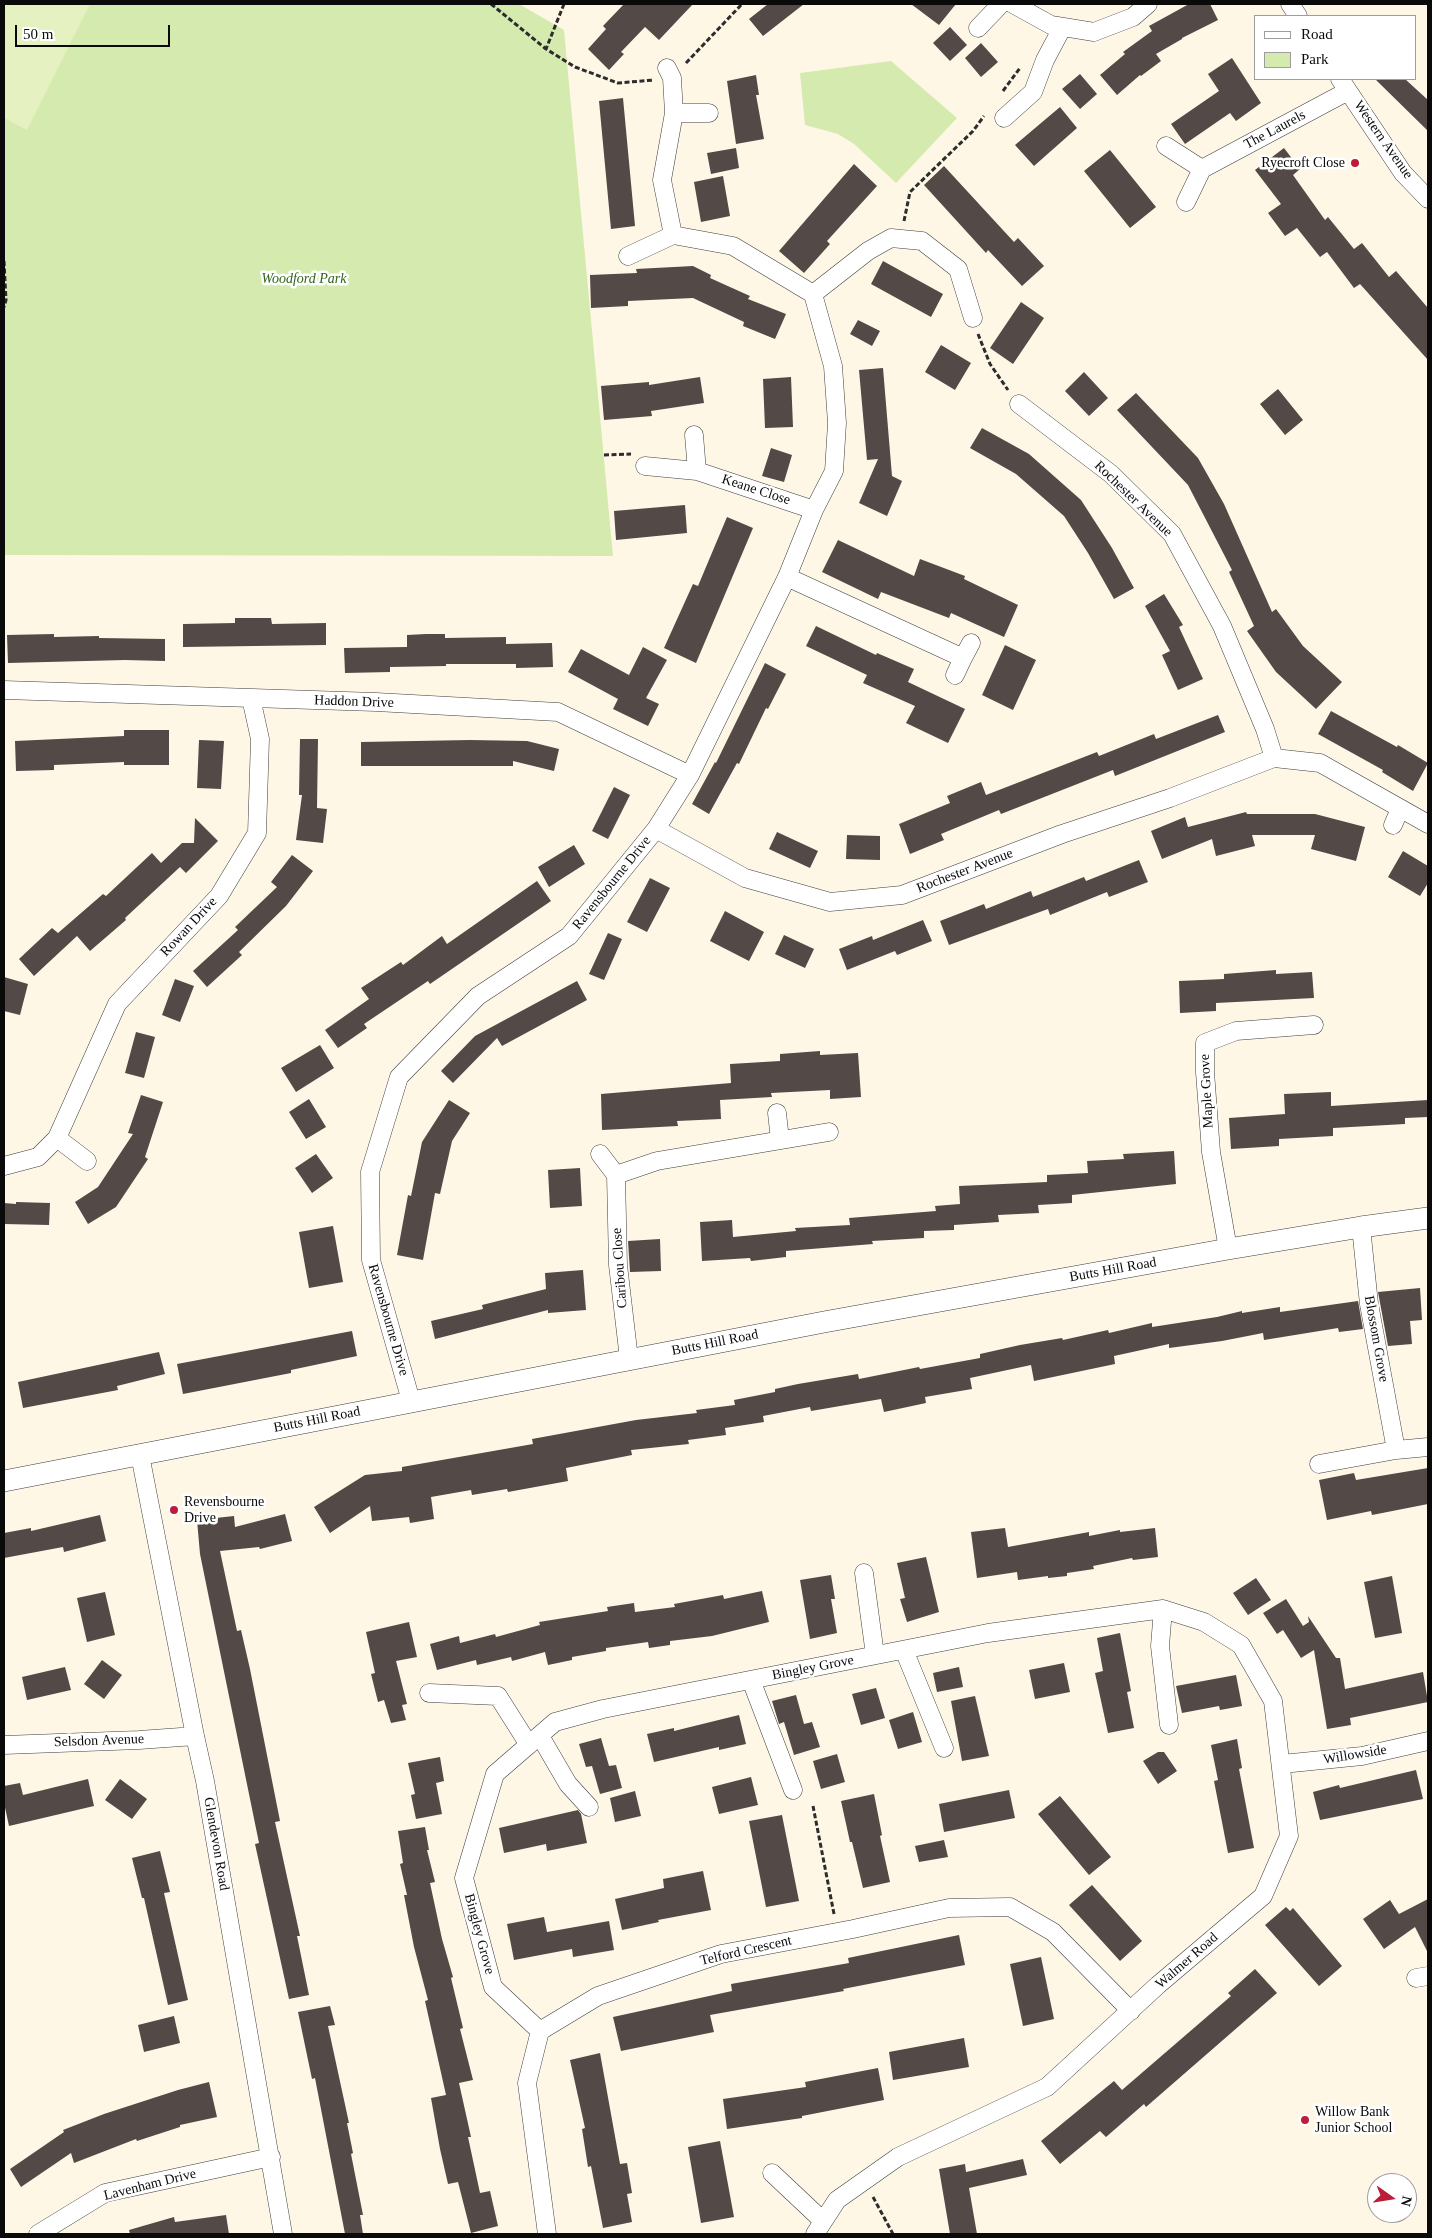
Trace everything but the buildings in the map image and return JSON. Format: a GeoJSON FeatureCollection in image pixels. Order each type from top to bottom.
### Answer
{"type":"FeatureCollection","features":[{"type":"Feature","properties":{"kind":"street"},"geometry":{"type":"LineString","coordinates":[[978,28],[1001,4]]}},
{"type":"Feature","properties":{"kind":"street"},"geometry":{"type":"LineString","coordinates":[[1013,4],[1051,25],[1094,32],[1133,17],[1148,4]]}},
{"type":"Feature","properties":{"kind":"street"},"geometry":{"type":"LineString","coordinates":[[1290,4],[1297,15]]}},
{"type":"Feature","properties":{"kind":"street"},"geometry":{"type":"LineString","coordinates":[[997,113],[1033,92],[1045,60],[1062,28]]}},
{"type":"Feature","properties":{"kind":"street"},"geometry":{"type":"LineString","coordinates":[[669,73],[674,114],[662,180],[673,234]]}},
{"type":"Feature","properties":{"kind":"street","name":"The Laurels"},"geometry":{"type":"LineString","coordinates":[[1202,169],[1344,85]]}},
{"type":"Feature","properties":{"kind":"street","name":"Western Avenue"},"geometry":{"type":"LineString","coordinates":[[1344,85],[1403,173],[1428,199]]}},
{"type":"Feature","properties":{"kind":"street"},"geometry":{"type":"LineString","coordinates":[[674,114],[709,113]]}},
{"type":"Feature","properties":{"kind":"street"},"geometry":{"type":"LineString","coordinates":[[1166,146],[1202,169],[1186,202]]}},
{"type":"Feature","properties":{"kind":"street"},"geometry":{"type":"LineString","coordinates":[[628,256],[673,234],[733,246],[814,294],[868,251],[891,238],[922,241],[958,268],[973,318]]}},
{"type":"Feature","properties":{"kind":"street","name":"Ravensbourne Drive"},"geometry":{"type":"LineString","coordinates":[[411,1401],[371,1260],[370,1172],[399,1077],[478,996],[569,936],[656,829],[690,775],[787,577],[814,510],[834,471],[837,424],[834,366],[814,294]]}},
{"type":"Feature","properties":{"kind":"street","name":"Rochester Avenue"},"geometry":{"type":"LineString","coordinates":[[1019,404],[1111,474],[1172,534],[1222,626],[1265,728],[1274,758]]}},
{"type":"Feature","properties":{"kind":"street"},"geometry":{"type":"LineString","coordinates":[[694,435],[698,471]]}},
{"type":"Feature","properties":{"kind":"street","name":"Keane Close"},"geometry":{"type":"LineString","coordinates":[[645,466],[698,471],[814,510]]}},
{"type":"Feature","properties":{"kind":"street"},"geometry":{"type":"LineString","coordinates":[[787,577],[967,650],[955,675]]}},
{"type":"Feature","properties":{"kind":"street","name":"Haddon Drive"},"geometry":{"type":"LineString","coordinates":[[4,690],[251,698],[558,712],[690,775]]}},
{"type":"Feature","properties":{"kind":"street","name":"Rowan Drive"},"geometry":{"type":"LineString","coordinates":[[4,1166],[38,1157],[57,1138],[117,1004],[218,896],[256,833],[260,739],[251,698]]}},
{"type":"Feature","properties":{"kind":"street","name":"Rochester Avenue"},"geometry":{"type":"LineString","coordinates":[[656,829],[745,878],[830,902],[902,895],[1062,834],[1170,798],[1274,758],[1320,763],[1396,817],[1428,824]]}},
{"type":"Feature","properties":{"kind":"street","name":"Maple Grove"},"geometry":{"type":"LineString","coordinates":[[1228,1250],[1211,1152],[1204,1072],[1205,1043],[1236,1031],[1314,1025]]}},
{"type":"Feature","properties":{"kind":"street"},"geometry":{"type":"LineString","coordinates":[[777,1113],[780,1140]]}},
{"type":"Feature","properties":{"kind":"street"},"geometry":{"type":"LineString","coordinates":[[600,1154],[616,1176],[657,1161],[829,1132]]}},
{"type":"Feature","properties":{"kind":"street"},"geometry":{"type":"LineString","coordinates":[[57,1138],[87,1161]]}},
{"type":"Feature","properties":{"kind":"street","name":"Caribou Close"},"geometry":{"type":"LineString","coordinates":[[616,1176],[618,1264],[629,1360]]}},
{"type":"Feature","properties":{"kind":"street","name":"Butts Hill Road"},"geometry":{"type":"LineString","coordinates":[[4,1481],[629,1360],[1228,1250],[1361,1227],[1428,1218]]}},
{"type":"Feature","properties":{"kind":"street","name":"Blossom Grove"},"geometry":{"type":"LineString","coordinates":[[1361,1227],[1369,1304],[1396,1450]]}},
{"type":"Feature","properties":{"kind":"street"},"geometry":{"type":"LineString","coordinates":[[1319,1464],[1396,1450],[1428,1447]]}},
{"type":"Feature","properties":{"kind":"street","name":"Glendevon Road"},"geometry":{"type":"LineString","coordinates":[[140,1455],[205,1781],[284,2234]]}},
{"type":"Feature","properties":{"kind":"street"},"geometry":{"type":"LineString","coordinates":[[864,1573],[875,1655]]}},
{"type":"Feature","properties":{"kind":"street"},"geometry":{"type":"LineString","coordinates":[[1162,1609],[1160,1646],[1169,1725]]}},
{"type":"Feature","properties":{"kind":"street","name":"Walmer Road"},"geometry":{"type":"LineString","coordinates":[[772,2173],[819,2227],[837,2200],[898,2157],[1047,2087],[1158,1985],[1262,1896],[1289,1836],[1282,1764],[1273,1701],[1241,1645],[1204,1622],[1162,1609],[988,1633]]}},
{"type":"Feature","properties":{"kind":"street","name":"Bingley Grove"},"geometry":{"type":"LineString","coordinates":[[540,2031],[493,1986],[464,1878],[495,1774],[555,1722],[603,1708],[988,1633]]}},
{"type":"Feature","properties":{"kind":"street"},"geometry":{"type":"LineString","coordinates":[[904,1650],[944,1748]]}},
{"type":"Feature","properties":{"kind":"street","name":"Bingley Grove"},"geometry":{"type":"LineString","coordinates":[[751,1680],[793,1790]]}},
{"type":"Feature","properties":{"kind":"street"},"geometry":{"type":"LineString","coordinates":[[429,1693],[498,1696],[588,1807]]}},
{"type":"Feature","properties":{"kind":"street","name":"Selsdon Avenue"},"geometry":{"type":"LineString","coordinates":[[4,1745],[195,1736]]}},
{"type":"Feature","properties":{"kind":"street","name":"Willowside"},"geometry":{"type":"LineString","coordinates":[[1282,1764],[1362,1756],[1428,1742]]}},
{"type":"Feature","properties":{"kind":"street","name":"Telford Crescent"},"geometry":{"type":"LineString","coordinates":[[540,2031],[598,1996],[721,1954],[949,1908],[1010,1908],[1053,1932],[1131,2011]]}},
{"type":"Feature","properties":{"kind":"street"},"geometry":{"type":"LineString","coordinates":[[540,2031],[527,2083],[547,2234]]}},
{"type":"Feature","properties":{"kind":"street","name":"Lavenham Drive"},"geometry":{"type":"LineString","coordinates":[[38,2234],[104,2193],[271,2157]]}},
{"type":"Feature","properties":{"kind":"path"},"geometry":{"type":"LineString","coordinates":[[491,4],[546,49],[575,67],[618,83],[669,73],[742,4]]}},
{"type":"Feature","properties":{"kind":"path"},"geometry":{"type":"LineString","coordinates":[[546,49],[564,4]]}},
{"type":"Feature","properties":{"kind":"path"},"geometry":{"type":"LineString","coordinates":[[1001,94],[1024,63]]}},
{"type":"Feature","properties":{"kind":"path"},"geometry":{"type":"LineString","coordinates":[[903,239],[904,215],[910,192],[973,131],[997,113]]}},
{"type":"Feature","properties":{"kind":"path"},"geometry":{"type":"LineString","coordinates":[[4,261],[6,300],[4,307]]}},
{"type":"Feature","properties":{"kind":"path"},"geometry":{"type":"LineString","coordinates":[[973,318],[990,364],[1019,404]]}},
{"type":"Feature","properties":{"kind":"path"},"geometry":{"type":"LineString","coordinates":[[813,1806],[837,1932]]}},
{"type":"Feature","properties":{"kind":"path"},"geometry":{"type":"LineString","coordinates":[[865,2180],[893,2234]]}},
{"type":"Feature","properties":{"kind":"green space","name":"Woodford Park"},"geometry":{"type":"Polygon","coordinates":[[[4,4],[519,4],[564,30],[613,556],[4,555],[4,4]]]}},
{"type":"Feature","properties":{"kind":"green space"},"geometry":{"type":"Polygon","coordinates":[[[4,4],[90,4],[27,130],[4,118],[4,4]]]}},
{"type":"Feature","properties":{"kind":"green space"},"geometry":{"type":"Polygon","coordinates":[[[891,61],[957,118],[896,183],[854,144],[838,134],[805,125],[800,73],[891,61]]]}},
{"type":"Feature","properties":{"kind":"place","name":"Ryecroft Close"},"geometry":{"type":"Point","coordinates":[1355,163]}},
{"type":"Feature","properties":{"kind":"place","name":"Revensbourne Drive"},"geometry":{"type":"Point","coordinates":[174,1510]}},
{"type":"Feature","properties":{"kind":"place","name":"Willow Bank Junior School"},"geometry":{"type":"Point","coordinates":[1305,2120]}}]}
